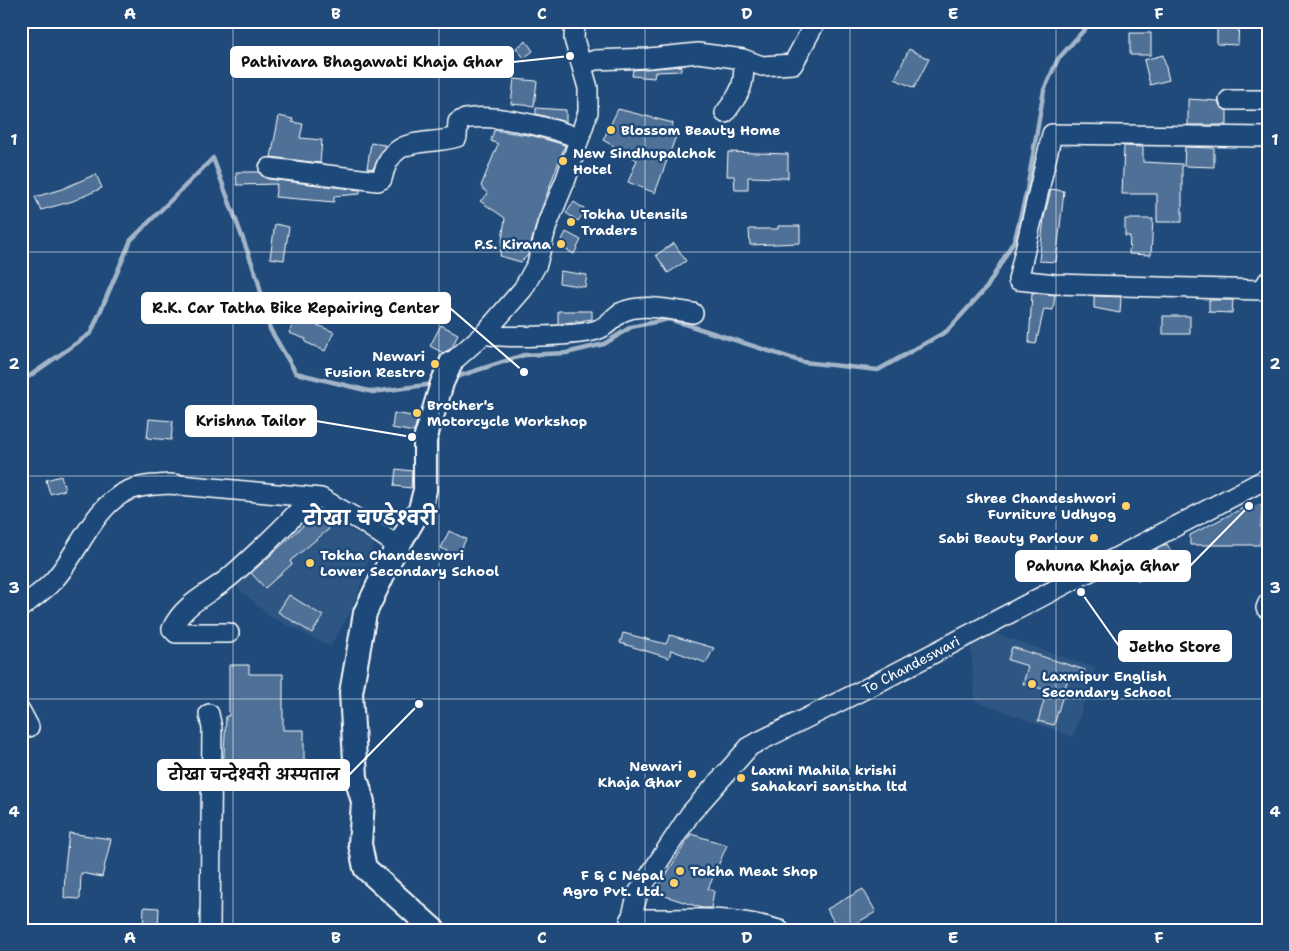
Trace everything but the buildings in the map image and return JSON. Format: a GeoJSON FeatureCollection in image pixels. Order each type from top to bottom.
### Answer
{"type":"FeatureCollection","features":[{"type":"Feature","properties":{"kind":"main road"},"geometry":{"type":"LineString","coordinates":[[434,930],[365,868],[360,844],[362,802],[356,778],[351,694],[365,613],[398,546],[420,509],[425,490],[425,440],[442,383],[451,363]]}},
{"type":"Feature","properties":{"kind":"street"},"geometry":{"type":"LineString","coordinates":[[451,363],[484,334],[532,276],[547,226],[579,139],[589,100],[582,65],[574,39],[574,21]]}},
{"type":"Feature","properties":{"kind":"street"},"geometry":{"type":"LineString","coordinates":[[582,65],[595,60],[648,58],[698,53],[743,59],[762,66],[793,64],[816,21]]}},
{"type":"Feature","properties":{"kind":"street"},"geometry":{"type":"LineString","coordinates":[[725,113],[738,98],[745,76],[743,59]]}},
{"type":"Feature","properties":{"kind":"street"},"geometry":{"type":"LineString","coordinates":[[1229,100],[1268,100]]}},
{"type":"Feature","properties":{"kind":"street"},"geometry":{"type":"LineString","coordinates":[[269,168],[378,181],[382,179],[387,161],[395,151],[417,142],[457,137],[458,122],[465,119],[500,118],[568,133],[579,139]]}},
{"type":"Feature","properties":{"kind":"street"},"geometry":{"type":"LineString","coordinates":[[1268,137],[1052,134],[1018,280],[1055,284],[1262,290],[1268,281]]}},
{"type":"Feature","properties":{"kind":"street"},"geometry":{"type":"LineString","coordinates":[[484,334],[503,337],[584,333],[598,330],[622,313],[638,309],[662,308],[693,313]]}},
{"type":"Feature","properties":{"kind":"street","name":"To Chandeswari"},"geometry":{"type":"LineString","coordinates":[[629,924],[638,893],[690,814],[750,746],[881,681],[1268,478]]}},
{"type":"Feature","properties":{"kind":"street"},"geometry":{"type":"LineString","coordinates":[[21,608],[53,581],[91,525],[105,509],[126,492],[144,486],[169,484],[321,498],[348,513],[398,546]]}},
{"type":"Feature","properties":{"kind":"street"},"geometry":{"type":"LineString","coordinates":[[229,632],[176,633],[172,629],[176,620],[188,608],[208,591],[230,577],[292,518],[311,497]]}},
{"type":"Feature","properties":{"kind":"street"},"geometry":{"type":"LineString","coordinates":[[209,714],[212,728],[210,930]]}},
{"type":"Feature","properties":{"kind":"street"},"geometry":{"type":"LineString","coordinates":[[629,924],[710,918],[744,920],[779,930]]}},
{"type":"Feature","properties":{"kind":"shaded area","name":"Tokha Chandeswori Lower Secondary School"},"geometry":{"type":"Polygon","coordinates":[[[313,509],[374,543],[353,608],[330,646],[269,616],[233,583],[288,529],[313,509]]]}},
{"type":"Feature","properties":{"kind":"shaded area","name":"Laxmipur English Secondary School"},"geometry":{"type":"Polygon","coordinates":[[[994,633],[1095,668],[1073,737],[975,701],[971,646],[994,633]]]}},
{"type":"Feature","properties":{"kind":"waterway"},"geometry":{"type":"LineString","coordinates":[[453,378],[524,355],[566,353],[604,344],[631,327],[669,319],[803,362],[878,370],[947,331],[987,287],[1015,239],[1027,190],[1044,90],[1058,59],[1092,21]]}},
{"type":"Feature","properties":{"kind":"waterway"},"geometry":{"type":"LineString","coordinates":[[21,382],[91,333],[131,240],[213,158],[257,277],[270,329],[296,373],[373,392],[434,384]]}},
{"type":"Feature","properties":{"kind":"place","name":"Pathivara Bhagawati Khaja Ghar"},"geometry":{"type":"Point","coordinates":[570,56]}},
{"type":"Feature","properties":{"kind":"place","name":"Blossom Beauty Home"},"geometry":{"type":"Point","coordinates":[611,130]}},
{"type":"Feature","properties":{"kind":"place","name":"New Sindhupalchok Hotel"},"geometry":{"type":"Point","coordinates":[563,161]}},
{"type":"Feature","properties":{"kind":"place","name":"Tokha Utensils Traders"},"geometry":{"type":"Point","coordinates":[571,222]}},
{"type":"Feature","properties":{"kind":"place","name":"P.S. Kirana"},"geometry":{"type":"Point","coordinates":[561,244]}},
{"type":"Feature","properties":{"kind":"place","name":"Newari Fusion Restro"},"geometry":{"type":"Point","coordinates":[435,364]}},
{"type":"Feature","properties":{"kind":"place","name":"R.K. Car Tatha Bike Repairing Center"},"geometry":{"type":"Point","coordinates":[524,372]}},
{"type":"Feature","properties":{"kind":"place","name":"Brother's Motorcycle Workshop"},"geometry":{"type":"Point","coordinates":[417,413]}},
{"type":"Feature","properties":{"kind":"place","name":"Krishna Tailor"},"geometry":{"type":"Point","coordinates":[412,437]}},
{"type":"Feature","properties":{"kind":"place","name":"Shree Chandeshwori Furniture Udhyog"},"geometry":{"type":"Point","coordinates":[1126,506]}},
{"type":"Feature","properties":{"kind":"place","name":"Pahuna Khaja Ghar"},"geometry":{"type":"Point","coordinates":[1249,506]}},
{"type":"Feature","properties":{"kind":"place","name":"Sabi Beauty Parlour"},"geometry":{"type":"Point","coordinates":[1094,538]}},
{"type":"Feature","properties":{"kind":"place","name":"Tokha Chandeswori Lower Secondary School"},"geometry":{"type":"Point","coordinates":[310,563]}},
{"type":"Feature","properties":{"kind":"place","name":"Jetho Store"},"geometry":{"type":"Point","coordinates":[1081,592]}},
{"type":"Feature","properties":{"kind":"place","name":"Laxmipur English Secondary School"},"geometry":{"type":"Point","coordinates":[1032,684]}},
{"type":"Feature","properties":{"kind":"place","name":"टोखा चन्देश्वरी अस्पताल"},"geometry":{"type":"Point","coordinates":[419,704]}},
{"type":"Feature","properties":{"kind":"place","name":"Newari Khaja Ghar"},"geometry":{"type":"Point","coordinates":[692,774]}},
{"type":"Feature","properties":{"kind":"place","name":"Laxmi Mahila krishi Sahakari sanstha ltd"},"geometry":{"type":"Point","coordinates":[741,778]}},
{"type":"Feature","properties":{"kind":"place","name":"Tokha Meat Shop"},"geometry":{"type":"Point","coordinates":[680,871]}},
{"type":"Feature","properties":{"kind":"place","name":"F & C Nepal Agro Pvt. Ltd."},"geometry":{"type":"Point","coordinates":[674,883]}},
{"type":"Feature","properties":{"kind":"district","name":"टोखा चण्डेश्वरी"},"geometry":{"type":"Point","coordinates":[370,518]}}]}
